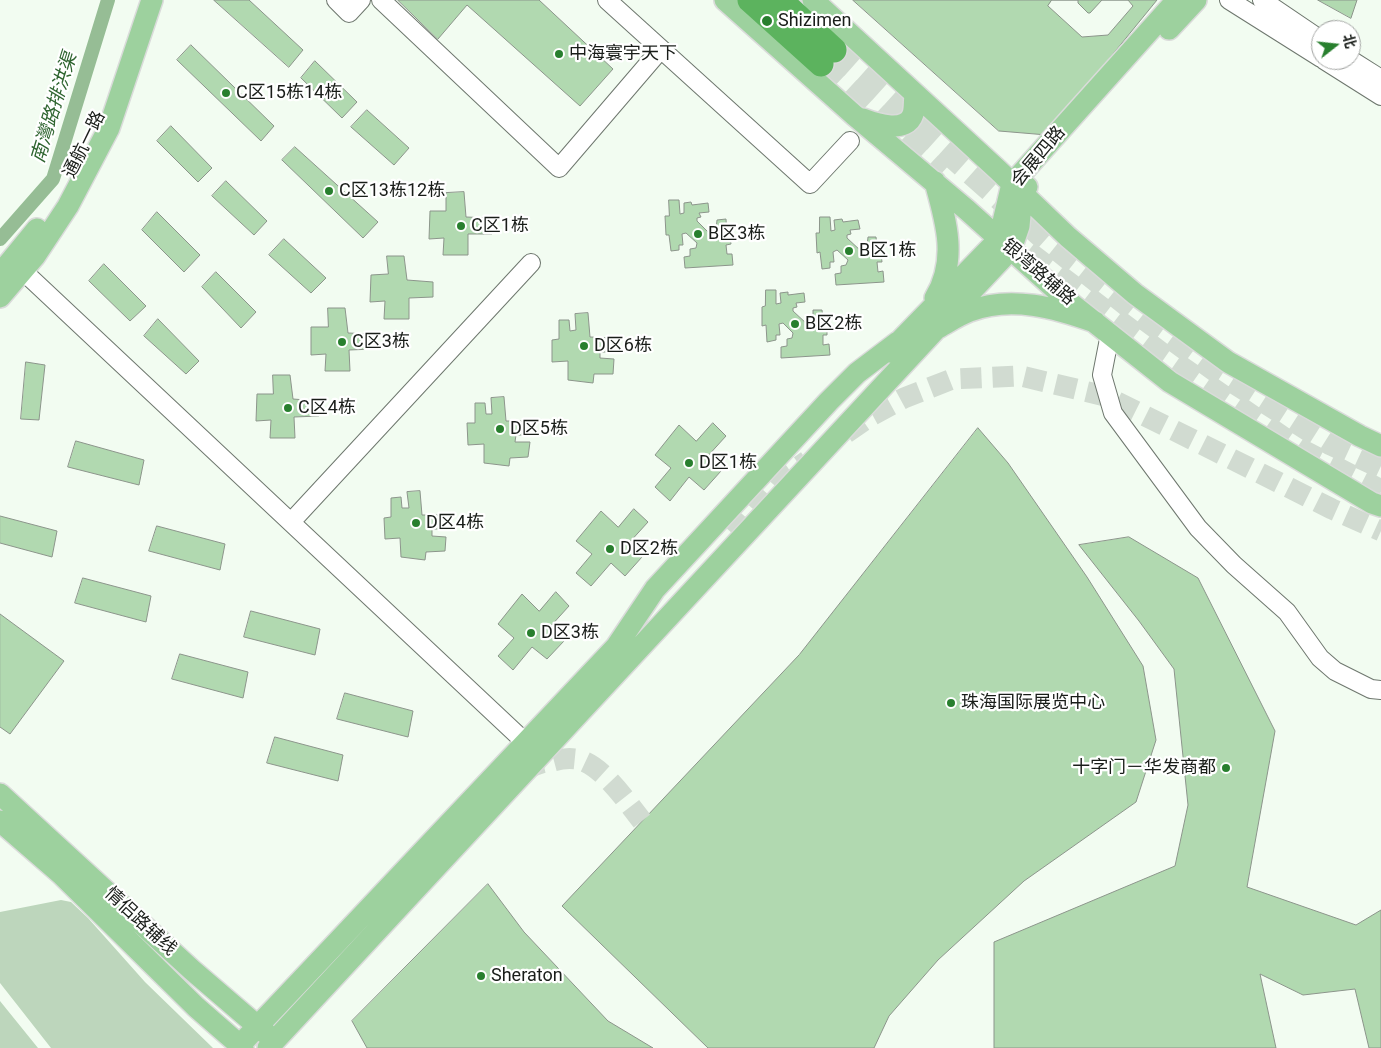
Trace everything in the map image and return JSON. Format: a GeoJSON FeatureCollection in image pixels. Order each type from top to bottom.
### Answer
{"type":"FeatureCollection","features":[{"type":"Feature","properties":{"kind":"highway"},"geometry":{"type":"LineString","coordinates":[[750,0],[827,57],[780,0]]}},
{"type":"Feature","properties":{"kind":"main road","name":"通航一路"},"geometry":{"type":"LineString","coordinates":[[0,274],[26,244],[55,204],[85,150],[109,94],[141,0]]}},
{"type":"Feature","properties":{"kind":"main road"},"geometry":{"type":"LineString","coordinates":[[0,297],[23,272],[68,206],[109,128],[152,0]]}},
{"type":"Feature","properties":{"kind":"main road","name":"银湾路辅路"},"geometry":{"type":"LineString","coordinates":[[725,0],[1074,306],[1170,382],[1372,503],[1381,506]]}},
{"type":"Feature","properties":{"kind":"main road"},"geometry":{"type":"LineString","coordinates":[[813,0],[1068,237],[1134,294],[1228,362],[1381,446]]}},
{"type":"Feature","properties":{"kind":"main road","name":"会展四路"},"geometry":{"type":"LineString","coordinates":[[1017,189],[1177,0]]}},
{"type":"Feature","properties":{"kind":"main road","name":"会展四路"},"geometry":{"type":"LineString","coordinates":[[1017,189],[1041,166],[1196,0]]}},
{"type":"Feature","properties":{"kind":"main road"},"geometry":{"type":"LineString","coordinates":[[854,115],[876,124],[892,126],[906,124],[913,115],[915,94]]}},
{"type":"Feature","properties":{"kind":"main road"},"geometry":{"type":"LineString","coordinates":[[932,320],[948,266],[949,248],[944,213],[934,182]]}},
{"type":"Feature","properties":{"kind":"main road"},"geometry":{"type":"LineString","coordinates":[[275,1046],[932,320],[1005,244],[1019,226],[1017,189]]}},
{"type":"Feature","properties":{"kind":"main road"},"geometry":{"type":"LineString","coordinates":[[242,1047],[258,1026],[616,647],[625,637],[645,602],[662,582],[857,373],[898,342],[932,320],[991,306],[1009,304],[1045,306],[1103,328]]}},
{"type":"Feature","properties":{"kind":"main road"},"geometry":{"type":"LineString","coordinates":[[846,397],[898,342]]}},
{"type":"Feature","properties":{"kind":"main road","name":"情侣路辅线"},"geometry":{"type":"LineString","coordinates":[[0,794],[192,970],[258,1026],[275,1046]]}},
{"type":"Feature","properties":{"kind":"main road","name":"情侣路辅线"},"geometry":{"type":"LineString","coordinates":[[0,821],[61,874],[196,1007],[242,1047]]}},
{"type":"Feature","properties":{"kind":"street"},"geometry":{"type":"LineString","coordinates":[[336,0],[349,13],[361,0]]}},
{"type":"Feature","properties":{"kind":"street"},"geometry":{"type":"LineString","coordinates":[[381,0],[559,168],[661,49]]}},
{"type":"Feature","properties":{"kind":"street"},"geometry":{"type":"LineString","coordinates":[[607,0],[810,184],[850,141]]}},
{"type":"Feature","properties":{"kind":"street"},"geometry":{"type":"LineString","coordinates":[[1229,0],[1311,52]]}},
{"type":"Feature","properties":{"kind":"street"},"geometry":{"type":"LineString","coordinates":[[1262,0],[1311,33]]}},
{"type":"Feature","properties":{"kind":"street"},"geometry":{"type":"LineString","coordinates":[[1361,66],[1381,79]]}},
{"type":"Feature","properties":{"kind":"street"},"geometry":{"type":"LineString","coordinates":[[1340,70],[1381,96]]}},
{"type":"Feature","properties":{"kind":"street"},"geometry":{"type":"LineString","coordinates":[[291,522],[531,264]]}},
{"type":"Feature","properties":{"kind":"street"},"geometry":{"type":"LineString","coordinates":[[23,272],[526,743]]}},
{"type":"Feature","properties":{"kind":"street"},"geometry":{"type":"LineString","coordinates":[[1103,328],[1102,375],[1113,413],[1198,528],[1234,565],[1287,612],[1320,658],[1335,671],[1371,689],[1381,690]]}},
{"type":"Feature","properties":{"kind":"green space"},"geometry":{"type":"Polygon","coordinates":[[[61,900],[71,902],[88,918],[145,982],[213,1048],[51,1048],[0,983],[0,912],[61,900]]]}},
{"type":"Feature","properties":{"kind":"green space"},"geometry":{"type":"Polygon","coordinates":[[[0,1001],[38,1048],[0,1048],[0,1001]]]}},
{"type":"Feature","properties":{"kind":"building"},"geometry":{"type":"Polygon","coordinates":[[[214,0],[249,0],[303,50],[289,67],[214,0]]]}},
{"type":"Feature","properties":{"kind":"building","name":"中海寰宇天下"},"geometry":{"type":"Polygon","coordinates":[[[398,0],[539,0],[613,69],[580,106],[467,5],[438,39],[398,0]]]}},
{"type":"Feature","properties":{"kind":"building"},"geometry":{"type":"Polygon","coordinates":[[[853,0],[1157,0],[1047,135],[999,131],[853,0]]]}},
{"type":"Feature","properties":{"kind":"building"},"geometry":{"type":"Polygon","coordinates":[[[1052,0],[1078,0],[1078,3],[1088,13],[1102,0],[1128,0],[1133,6],[1108,35],[1082,37],[1048,6],[1052,0]]]}},
{"type":"Feature","properties":{"kind":"building"},"geometry":{"type":"Polygon","coordinates":[[[1318,0],[1357,0],[1351,18],[1318,0]]]}},
{"type":"Feature","properties":{"kind":"building","name":"C区15栋14栋"},"geometry":{"type":"Polygon","coordinates":[[[191,45],[274,126],[261,141],[177,60],[191,45]]]}},
{"type":"Feature","properties":{"kind":"building"},"geometry":{"type":"Polygon","coordinates":[[[315,61],[357,102],[342,118],[301,78],[315,61]]]}},
{"type":"Feature","properties":{"kind":"building"},"geometry":{"type":"Polygon","coordinates":[[[367,110],[409,148],[394,165],[351,127],[367,110]]]}},
{"type":"Feature","properties":{"kind":"building"},"geometry":{"type":"Polygon","coordinates":[[[171,126],[212,168],[198,182],[157,141],[171,126]]]}},
{"type":"Feature","properties":{"kind":"building","name":"C区13栋12栋"},"geometry":{"type":"Polygon","coordinates":[[[295,147],[378,222],[363,238],[282,160],[295,147]]]}},
{"type":"Feature","properties":{"kind":"building"},"geometry":{"type":"Polygon","coordinates":[[[226,181],[267,221],[254,235],[212,196],[226,181]]]}},
{"type":"Feature","properties":{"kind":"building","name":"C区1栋"},"geometry":{"type":"Polygon","coordinates":[[[464,192],[466,217],[492,218],[492,234],[468,234],[468,255],[443,255],[444,238],[429,239],[430,211],[446,211],[446,193],[464,192]]]}},
{"type":"Feature","properties":{"kind":"building","name":"B区3栋"},"geometry":{"type":"Polygon","coordinates":[[[669,200],[679,200],[680,214],[684,213],[684,203],[691,202],[692,205],[708,203],[709,212],[699,213],[701,217],[697,218],[697,221],[710,234],[714,234],[713,230],[716,230],[717,220],[726,219],[727,237],[730,237],[731,244],[726,245],[727,254],[732,254],[733,265],[685,268],[684,257],[690,256],[690,249],[696,248],[697,243],[686,233],[682,234],[683,245],[679,245],[679,250],[671,251],[669,235],[666,235],[665,216],[669,216],[669,200]]]}},
{"type":"Feature","properties":{"kind":"building"},"geometry":{"type":"Polygon","coordinates":[[[157,212],[200,255],[184,272],[142,230],[157,212]]]}},
{"type":"Feature","properties":{"kind":"building","name":"B区1栋"},"geometry":{"type":"Polygon","coordinates":[[[820,217],[830,217],[831,231],[835,230],[834,220],[842,219],[843,222],[858,220],[860,229],[850,230],[851,234],[847,235],[847,238],[861,251],[865,251],[864,248],[867,247],[868,237],[876,237],[878,255],[881,254],[882,262],[877,262],[878,272],[883,271],[884,282],[836,285],[835,274],[841,273],[841,266],[846,265],[848,260],[837,250],[833,252],[834,262],[830,262],[830,268],[822,269],[820,252],[817,253],[816,233],[819,233],[820,217]]]}},
{"type":"Feature","properties":{"kind":"building"},"geometry":{"type":"Polygon","coordinates":[[[284,239],[326,278],[311,293],[269,255],[284,239]]]}},
{"type":"Feature","properties":{"kind":"building"},"geometry":{"type":"Polygon","coordinates":[[[387,256],[404,256],[407,280],[433,282],[433,297],[409,298],[409,319],[384,319],[385,301],[370,302],[371,275],[388,274],[387,256]]]}},
{"type":"Feature","properties":{"kind":"building"},"geometry":{"type":"Polygon","coordinates":[[[104,264],[146,306],[130,321],[89,281],[104,264]]]}},
{"type":"Feature","properties":{"kind":"building"},"geometry":{"type":"Polygon","coordinates":[[[216,272],[256,312],[241,328],[202,287],[216,272]]]}},
{"type":"Feature","properties":{"kind":"building","name":"B区2栋"},"geometry":{"type":"Polygon","coordinates":[[[766,290],[776,290],[776,304],[781,303],[780,293],[788,292],[788,295],[804,293],[805,302],[796,303],[797,307],[793,308],[793,311],[807,324],[810,324],[810,321],[813,320],[813,310],[822,310],[824,328],[827,327],[827,335],[823,335],[823,345],[829,344],[830,355],[781,358],[781,347],[787,346],[787,339],[792,338],[793,333],[783,323],[779,324],[780,335],[776,335],[776,340],[767,342],[766,325],[762,326],[762,307],[765,306],[766,290]]]}},
{"type":"Feature","properties":{"kind":"building","name":"C区3栋"},"geometry":{"type":"Polygon","coordinates":[[[328,308],[345,308],[348,333],[374,334],[374,349],[349,350],[350,371],[325,371],[326,354],[311,355],[311,327],[328,327],[328,308]]]}},
{"type":"Feature","properties":{"kind":"building","name":"D区6栋"},"geometry":{"type":"Polygon","coordinates":[[[588,313],[590,337],[616,338],[616,352],[600,352],[600,358],[614,359],[613,374],[594,374],[593,383],[568,380],[568,361],[552,362],[552,340],[559,339],[559,320],[569,320],[570,331],[576,330],[575,314],[588,313]]]}},
{"type":"Feature","properties":{"kind":"building"},"geometry":{"type":"Polygon","coordinates":[[[158,319],[199,361],[186,374],[144,336],[158,319]]]}},
{"type":"Feature","properties":{"kind":"building"},"geometry":{"type":"Polygon","coordinates":[[[26,362],[45,365],[39,420],[21,419],[26,362]]]}},
{"type":"Feature","properties":{"kind":"building","name":"C区4栋"},"geometry":{"type":"Polygon","coordinates":[[[273,375],[290,375],[293,399],[319,401],[319,416],[294,417],[295,438],[270,438],[271,420],[256,421],[257,394],[273,394],[273,375]]]}},
{"type":"Feature","properties":{"kind":"building","name":"D区5栋"},"geometry":{"type":"Polygon","coordinates":[[[504,397],[506,421],[532,421],[532,435],[516,435],[515,442],[530,442],[528,457],[510,458],[509,466],[484,463],[484,444],[468,445],[467,423],[475,423],[475,403],[485,403],[486,414],[492,414],[491,398],[504,397]]]}},
{"type":"Feature","properties":{"kind":"building","name":"D区1栋"},"geometry":{"type":"Polygon","coordinates":[[[713,423],[726,436],[706,458],[721,471],[704,490],[689,477],[670,501],[655,487],[671,468],[655,455],[679,425],[696,441],[713,423]]]}},
{"type":"Feature","properties":{"kind":"building","name":"珠海国际展览中心"},"geometry":{"type":"Polygon","coordinates":[[[978,428],[1008,463],[1087,577],[1143,666],[1156,740],[1136,802],[1024,881],[938,960],[889,1016],[874,1048],[708,1048],[562,906],[799,655],[978,428]]]}},
{"type":"Feature","properties":{"kind":"building"},"geometry":{"type":"Polygon","coordinates":[[[76,441],[144,460],[139,485],[68,467],[76,441]]]}},
{"type":"Feature","properties":{"kind":"building","name":"D区4栋"},"geometry":{"type":"Polygon","coordinates":[[[420,491],[422,515],[449,515],[449,529],[432,529],[432,536],[446,537],[445,551],[426,552],[425,560],[401,557],[400,538],[385,539],[384,518],[391,517],[391,498],[401,497],[402,508],[409,508],[407,492],[420,491]]]}},
{"type":"Feature","properties":{"kind":"building","name":"D区2栋"},"geometry":{"type":"Polygon","coordinates":[[[634,509],[648,522],[628,544],[642,557],[625,576],[611,563],[591,586],[576,573],[592,554],[576,541],[601,511],[618,527],[634,509]]]}},
{"type":"Feature","properties":{"kind":"building"},"geometry":{"type":"Polygon","coordinates":[[[0,516],[57,531],[52,557],[0,543],[0,516]]]}},
{"type":"Feature","properties":{"kind":"building"},"geometry":{"type":"Polygon","coordinates":[[[157,526],[225,544],[220,570],[149,551],[157,526]]]}},
{"type":"Feature","properties":{"kind":"building","name":"十字门－华发商都"},"geometry":{"type":"Polygon","coordinates":[[[1129,537],[1198,578],[1275,731],[1247,887],[1356,925],[1381,910],[1381,1048],[1369,1048],[1355,989],[1303,995],[1260,974],[1276,1048],[994,1048],[994,942],[1175,866],[1188,805],[1174,669],[1079,545],[1129,537]]]}},
{"type":"Feature","properties":{"kind":"building"},"geometry":{"type":"Polygon","coordinates":[[[83,578],[151,596],[146,622],[75,603],[83,578]]]}},
{"type":"Feature","properties":{"kind":"building","name":"D区3栋"},"geometry":{"type":"Polygon","coordinates":[[[556,592],[569,606],[549,628],[564,641],[547,659],[532,647],[513,670],[498,656],[514,638],[498,624],[522,594],[539,611],[556,592]]]}},
{"type":"Feature","properties":{"kind":"building"},"geometry":{"type":"Polygon","coordinates":[[[251,611],[320,629],[315,655],[244,637],[251,611]]]}},
{"type":"Feature","properties":{"kind":"building"},"geometry":{"type":"Polygon","coordinates":[[[0,614],[64,661],[10,734],[0,727],[0,614]]]}},
{"type":"Feature","properties":{"kind":"building"},"geometry":{"type":"Polygon","coordinates":[[[180,654],[248,672],[243,698],[172,679],[180,654]]]}},
{"type":"Feature","properties":{"kind":"building"},"geometry":{"type":"Polygon","coordinates":[[[345,693],[413,711],[408,737],[337,719],[345,693]]]}},
{"type":"Feature","properties":{"kind":"building"},"geometry":{"type":"Polygon","coordinates":[[[275,737],[343,755],[338,781],[267,763],[275,737]]]}},
{"type":"Feature","properties":{"kind":"building","name":"Sheraton"},"geometry":{"type":"Polygon","coordinates":[[[488,884],[524,932],[608,1021],[653,1048],[367,1048],[352,1021],[488,884]]]}},
{"type":"Feature","properties":{"kind":"waterway","name":"南灣路排洪渠"},"geometry":{"type":"LineString","coordinates":[[0,239],[53,179],[108,0]]}},
{"type":"Feature","properties":{"kind":"tunnel"},"geometry":{"type":"LineString","coordinates":[[834,50],[1047,240],[1145,318],[1215,369],[1331,443],[1381,466]]}},
{"type":"Feature","properties":{"kind":"tunnel"},"geometry":{"type":"LineString","coordinates":[[821,64],[940,175]]}},
{"type":"Feature","properties":{"kind":"tunnel"},"geometry":{"type":"LineString","coordinates":[[1027,253],[1160,354],[1300,451],[1381,492]]}},
{"type":"Feature","properties":{"kind":"tunnel"},"geometry":{"type":"LineString","coordinates":[[846,433],[871,416],[904,398],[952,379],[1021,376],[1105,396],[1332,509],[1381,531]]}},
{"type":"Feature","properties":{"kind":"tunnel"},"geometry":{"type":"LineString","coordinates":[[733,534],[781,479],[807,461]]}},
{"type":"Feature","properties":{"kind":"tunnel"},"geometry":{"type":"LineString","coordinates":[[524,771],[538,764],[561,759],[576,759],[586,762],[613,784],[642,821]]}},
{"type":"Feature","properties":{"kind":"tunnel"},"geometry":{"type":"LineString","coordinates":[[294,1003],[351,944]]}},
{"type":"Feature","properties":{"kind":"place","name":"Shizimen"},"geometry":{"type":"Point","coordinates":[767,21]}},
{"type":"Feature","properties":{"kind":"place","name":"中海寰宇天下"},"geometry":{"type":"Point","coordinates":[559,54]}},
{"type":"Feature","properties":{"kind":"place","name":"C区15栋14栋"},"geometry":{"type":"Point","coordinates":[226,93]}},
{"type":"Feature","properties":{"kind":"place","name":"C区13栋12栋"},"geometry":{"type":"Point","coordinates":[329,191]}},
{"type":"Feature","properties":{"kind":"place","name":"C区1栋"},"geometry":{"type":"Point","coordinates":[461,226]}},
{"type":"Feature","properties":{"kind":"place","name":"B区3栋"},"geometry":{"type":"Point","coordinates":[698,234]}},
{"type":"Feature","properties":{"kind":"place","name":"B区1栋"},"geometry":{"type":"Point","coordinates":[849,251]}},
{"type":"Feature","properties":{"kind":"place","name":"B区2栋"},"geometry":{"type":"Point","coordinates":[795,324]}},
{"type":"Feature","properties":{"kind":"place","name":"C区3栋"},"geometry":{"type":"Point","coordinates":[342,342]}},
{"type":"Feature","properties":{"kind":"place","name":"D区6栋"},"geometry":{"type":"Point","coordinates":[584,346]}},
{"type":"Feature","properties":{"kind":"place","name":"C区4栋"},"geometry":{"type":"Point","coordinates":[288,408]}},
{"type":"Feature","properties":{"kind":"place","name":"D区5栋"},"geometry":{"type":"Point","coordinates":[500,429]}},
{"type":"Feature","properties":{"kind":"place","name":"D区1栋"},"geometry":{"type":"Point","coordinates":[689,463]}},
{"type":"Feature","properties":{"kind":"place","name":"D区4栋"},"geometry":{"type":"Point","coordinates":[416,523]}},
{"type":"Feature","properties":{"kind":"place","name":"D区2栋"},"geometry":{"type":"Point","coordinates":[610,549]}},
{"type":"Feature","properties":{"kind":"place","name":"D区3栋"},"geometry":{"type":"Point","coordinates":[531,633]}},
{"type":"Feature","properties":{"kind":"place","name":"珠海国际展览中心"},"geometry":{"type":"Point","coordinates":[951,703]}},
{"type":"Feature","properties":{"kind":"place","name":"十字门－华发商都"},"geometry":{"type":"Point","coordinates":[1226,768]}},
{"type":"Feature","properties":{"kind":"place","name":"Sheraton"},"geometry":{"type":"Point","coordinates":[481,976]}}]}
